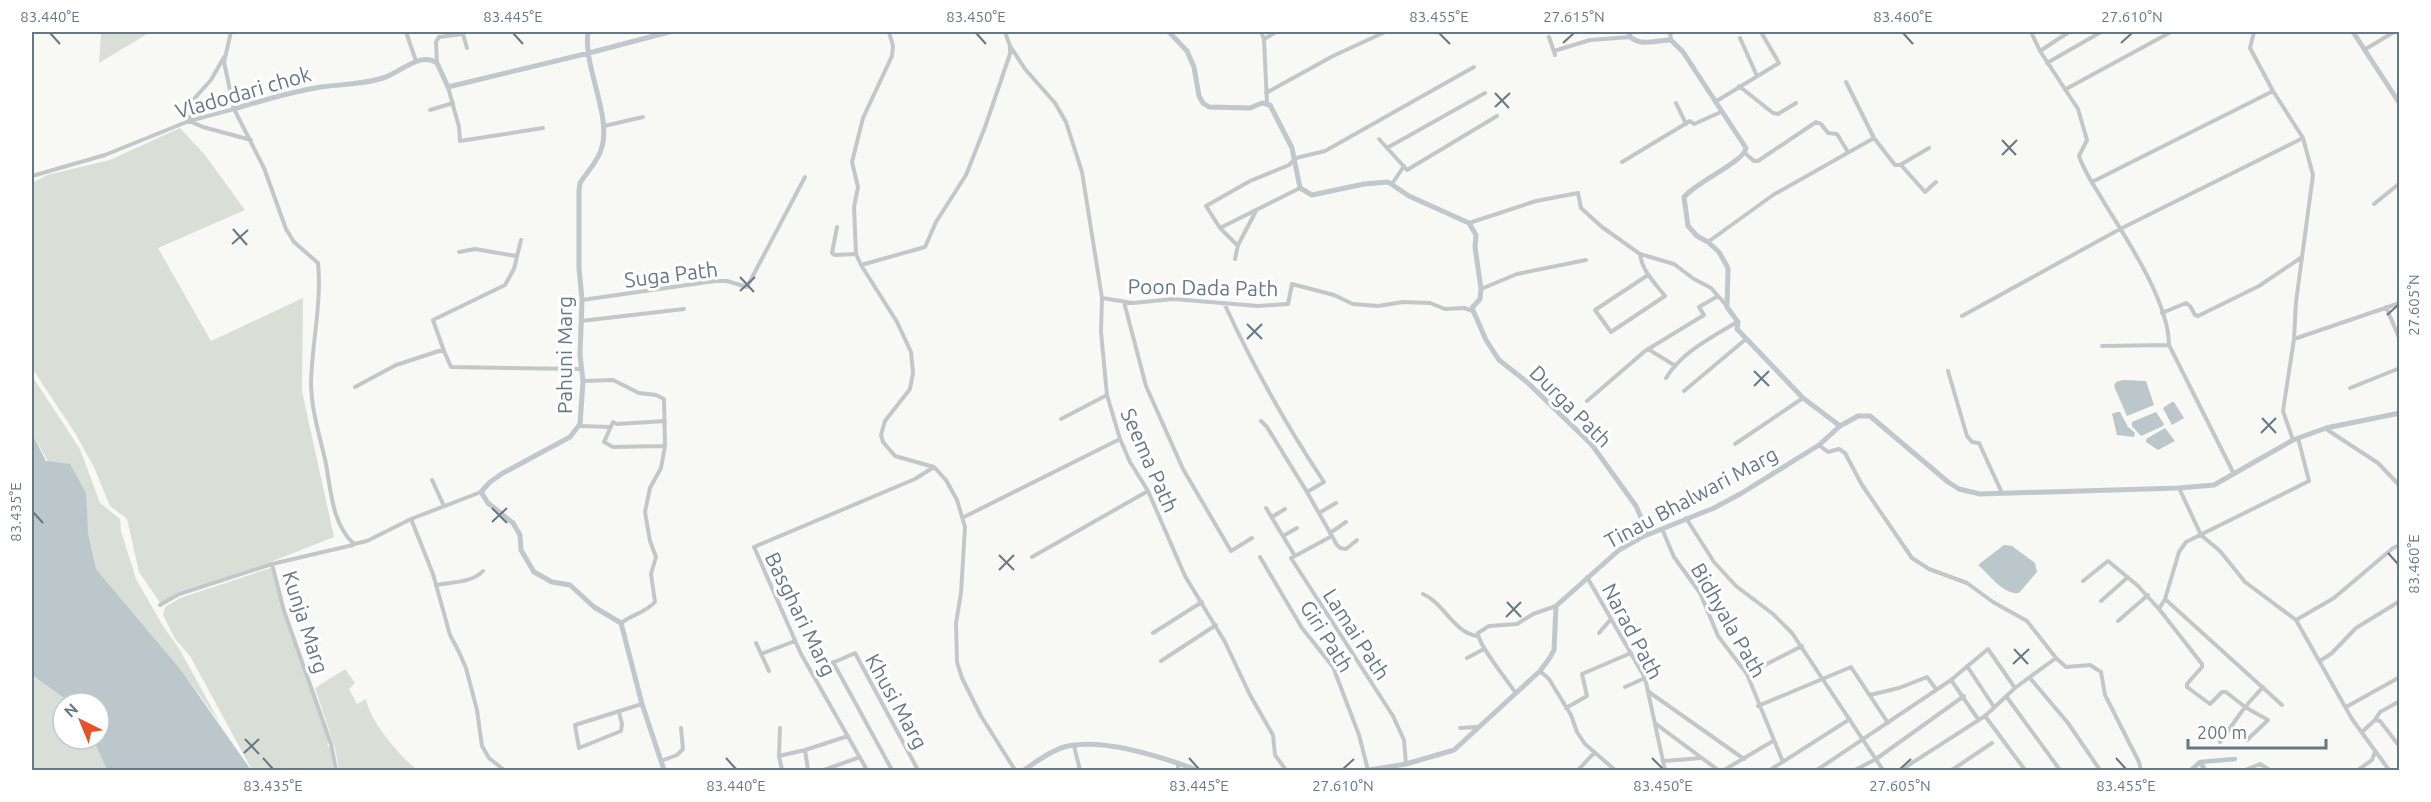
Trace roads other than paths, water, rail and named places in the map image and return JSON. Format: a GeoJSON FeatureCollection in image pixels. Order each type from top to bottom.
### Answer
{"type":"FeatureCollection","features":[{"type":"Feature","properties":{"kind":"street"},"geometry":{"type":"LineString","coordinates":[[231,32],[226,55],[226,77],[234,109],[252,140],[290,238],[318,263],[319,284],[311,384],[314,410],[332,501],[346,537],[354,544]]}},
{"type":"Feature","properties":{"kind":"street"},"geometry":{"type":"LineString","coordinates":[[406,32],[416,61],[425,59],[437,63]]}},
{"type":"Feature","properties":{"kind":"street","name":"Pahuni Marg"},"geometry":{"type":"LineString","coordinates":[[481,492],[490,482],[513,467],[570,437],[579,425],[584,381],[581,369],[579,190],[580,183],[602,150],[604,126],[589,54],[588,32]]}},
{"type":"Feature","properties":{"kind":"street"},"geometry":{"type":"LineString","coordinates":[[448,87],[589,54],[669,32]]}},
{"type":"Feature","properties":{"kind":"street"},"geometry":{"type":"LineString","coordinates":[[889,32],[893,46],[891,56],[863,118],[852,159],[858,187],[854,207],[856,254],[897,322],[911,352],[912,383],[881,430],[883,442],[895,456],[933,467],[949,485],[964,517],[963,573],[956,626],[957,662],[962,678],[981,716],[1015,771]]}},
{"type":"Feature","properties":{"kind":"street","name":"Seema Path"},"geometry":{"type":"LineString","coordinates":[[1005,32],[1010,46],[1025,69],[1054,103],[1066,122],[1082,172],[1102,298],[1101,332],[1107,395],[1120,439],[1130,462],[1148,491],[1185,576],[1216,625],[1273,735],[1275,756],[1286,771]]}},
{"type":"Feature","properties":{"kind":"street"},"geometry":{"type":"LineString","coordinates":[[1169,32],[1187,51],[1194,67],[1199,96],[1203,103],[1209,107],[1250,108],[1267,103]]}},
{"type":"Feature","properties":{"kind":"street"},"geometry":{"type":"LineString","coordinates":[[1261,32],[1264,39],[1267,103],[1287,136],[1296,158],[1300,188]]}},
{"type":"Feature","properties":{"kind":"street"},"geometry":{"type":"LineString","coordinates":[[1264,39],[1276,32]]}},
{"type":"Feature","properties":{"kind":"street"},"geometry":{"type":"LineString","coordinates":[[1266,93],[1333,56],[1384,32]]}},
{"type":"Feature","properties":{"kind":"street"},"geometry":{"type":"LineString","coordinates":[[1670,32],[1671,40],[1683,52],[1746,148],[1745,153],[1733,163],[1700,182],[1684,197],[1688,226],[1697,236],[1719,252],[1728,268],[1727,307]]}},
{"type":"Feature","properties":{"kind":"street"},"geometry":{"type":"LineString","coordinates":[[1715,103],[1779,63],[1761,32]]}},
{"type":"Feature","properties":{"kind":"street"},"geometry":{"type":"LineString","coordinates":[[2031,32],[2047,63],[2078,109],[2087,141],[2079,156],[2084,171],[2152,286],[2169,332],[2169,345],[2234,474]]}},
{"type":"Feature","properties":{"kind":"street"},"geometry":{"type":"LineString","coordinates":[[2040,51],[2069,32]]}},
{"type":"Feature","properties":{"kind":"street"},"geometry":{"type":"LineString","coordinates":[[2047,63],[2101,32]]}},
{"type":"Feature","properties":{"kind":"street"},"geometry":{"type":"LineString","coordinates":[[2066,89],[2171,32]]}},
{"type":"Feature","properties":{"kind":"street"},"geometry":{"type":"LineString","coordinates":[[2159,609],[2165,599],[2183,544],[2309,481],[2283,411],[2294,339],[2296,302],[2313,175],[2303,138],[2273,92],[2250,48],[2254,32]]}},
{"type":"Feature","properties":{"kind":"street"},"geometry":{"type":"LineString","coordinates":[[2353,32],[2399,104]]}},
{"type":"Feature","properties":{"kind":"street"},"geometry":{"type":"LineString","coordinates":[[2364,50],[2394,32]]}},
{"type":"Feature","properties":{"kind":"street"},"geometry":{"type":"LineString","coordinates":[[1549,37],[1555,53],[1590,40],[1629,34],[1637,42],[1654,43],[1671,40]]}},
{"type":"Feature","properties":{"kind":"street"},"geometry":{"type":"LineString","coordinates":[[467,48],[464,36],[454,35],[437,39],[437,63],[453,103],[460,141],[543,128]]}},
{"type":"Feature","properties":{"kind":"street"},"geometry":{"type":"LineString","coordinates":[[1740,38],[1757,76]]}},
{"type":"Feature","properties":{"kind":"street"},"geometry":{"type":"LineString","coordinates":[[861,265],[925,248],[928,244],[936,222],[973,160],[1002,80],[1010,46]]}},
{"type":"Feature","properties":{"kind":"street"},"geometry":{"type":"LineString","coordinates":[[226,55],[211,80],[192,101],[189,121],[252,140]]}},
{"type":"Feature","properties":{"kind":"street","name":"Vladodari chok"},"geometry":{"type":"LineString","coordinates":[[32,176],[105,155],[189,121],[311,88],[377,80],[395,75],[416,61]]}},
{"type":"Feature","properties":{"kind":"street"},"geometry":{"type":"LineString","coordinates":[[1238,246],[1220,228],[1206,206],[1250,182],[1289,165],[1296,158],[1325,150],[1474,67]]}},
{"type":"Feature","properties":{"kind":"street"},"geometry":{"type":"LineString","coordinates":[[1846,82],[1874,138],[1893,162],[1900,165],[1925,192],[1936,182]]}},
{"type":"Feature","properties":{"kind":"street"},"geometry":{"type":"LineString","coordinates":[[1739,86],[1773,113],[1778,114],[1796,104]]}},
{"type":"Feature","properties":{"kind":"street"},"geometry":{"type":"LineString","coordinates":[[2092,182],[2273,92]]}},
{"type":"Feature","properties":{"kind":"street"},"geometry":{"type":"LineString","coordinates":[[1388,148],[1485,93]]}},
{"type":"Feature","properties":{"kind":"street"},"geometry":{"type":"LineString","coordinates":[[430,110],[453,103]]}},
{"type":"Feature","properties":{"kind":"street"},"geometry":{"type":"LineString","coordinates":[[1676,103],[1686,124]]}},
{"type":"Feature","properties":{"kind":"street"},"geometry":{"type":"LineString","coordinates":[[1622,162],[1690,121],[1694,124],[1721,112]]}},
{"type":"Feature","properties":{"kind":"street"},"geometry":{"type":"LineString","coordinates":[[1379,140],[1407,170],[1497,116]]}},
{"type":"Feature","properties":{"kind":"street"},"geometry":{"type":"LineString","coordinates":[[604,126],[643,117]]}},
{"type":"Feature","properties":{"kind":"street"},"geometry":{"type":"LineString","coordinates":[[1745,153],[1754,161],[1758,161],[1816,122],[1821,124],[1828,133],[1837,134],[1848,152]]}},
{"type":"Feature","properties":{"kind":"street"},"geometry":{"type":"LineString","coordinates":[[1708,242],[1773,195],[1874,138]]}},
{"type":"Feature","properties":{"kind":"street"},"geometry":{"type":"LineString","coordinates":[[1962,316],[2120,229],[2303,138]]}},
{"type":"Feature","properties":{"kind":"street"},"geometry":{"type":"LineString","coordinates":[[1900,165],[1929,148]]}},
{"type":"Feature","properties":{"kind":"street"},"geometry":{"type":"LineString","coordinates":[[1392,184],[1404,166]]}},
{"type":"Feature","properties":{"kind":"street","name":"Suga Path"},"geometry":{"type":"LineString","coordinates":[[582,300],[715,281],[727,281],[747,287],[805,177]]}},
{"type":"Feature","properties":{"kind":"street"},"geometry":{"type":"LineString","coordinates":[[1300,188],[1312,195],[1364,184],[1388,182],[1409,196],[1469,223],[1476,235],[1475,247],[1481,289],[1480,299],[1472,308],[1473,311]]}},
{"type":"Feature","properties":{"kind":"street"},"geometry":{"type":"LineString","coordinates":[[2374,204],[2400,183]]}},
{"type":"Feature","properties":{"kind":"street"},"geometry":{"type":"LineString","coordinates":[[1220,228],[1300,188]]}},
{"type":"Feature","properties":{"kind":"street"},"geometry":{"type":"LineString","coordinates":[[1469,223],[1536,201],[1578,193],[1581,208],[1602,227],[1640,254],[1674,264],[1711,288],[1738,322],[1737,329],[1746,339],[1803,398],[1839,426]]}},
{"type":"Feature","properties":{"kind":"street"},"geometry":{"type":"LineString","coordinates":[[1235,259],[1238,246],[1256,210]]}},
{"type":"Feature","properties":{"kind":"street"},"geometry":{"type":"LineString","coordinates":[[837,227],[832,253],[835,255],[856,254]]}},
{"type":"Feature","properties":{"kind":"street"},"geometry":{"type":"LineString","coordinates":[[521,240],[513,269],[505,285],[433,320],[451,367],[581,369]]}},
{"type":"Feature","properties":{"kind":"street"},"geometry":{"type":"LineString","coordinates":[[459,252],[475,249],[516,256]]}},
{"type":"Feature","properties":{"kind":"street"},"geometry":{"type":"LineString","coordinates":[[1640,254],[1641,263],[1648,275],[1665,296],[1611,332],[1595,309],[1648,275]]}},
{"type":"Feature","properties":{"kind":"street"},"geometry":{"type":"LineString","coordinates":[[2162,314],[2186,303],[2198,316],[2259,286],[2302,256]]}},
{"type":"Feature","properties":{"kind":"street"},"geometry":{"type":"LineString","coordinates":[[1481,289],[1517,274],[1531,273],[1586,260]]}},
{"type":"Feature","properties":{"kind":"street","name":"Poon Dada Path"},"geometry":{"type":"LineString","coordinates":[[1102,298],[1132,303],[1173,299],[1258,306],[1288,304],[1292,284],[1353,304],[1378,306],[1403,302],[1430,303],[1445,309],[1464,308],[1473,311]]}},
{"type":"Feature","properties":{"kind":"street"},"geometry":{"type":"LineString","coordinates":[[1587,401],[1648,349],[1704,315],[1699,307],[1718,296]]}},
{"type":"Feature","properties":{"kind":"street"},"geometry":{"type":"LineString","coordinates":[[1124,302],[1146,386],[1183,469],[1231,551],[1252,538]]}},
{"type":"Feature","properties":{"kind":"street"},"geometry":{"type":"LineString","coordinates":[[1223,303],[1256,370],[1292,434],[1324,482],[1307,492]]}},
{"type":"Feature","properties":{"kind":"street"},"geometry":{"type":"LineString","coordinates":[[2294,339],[2400,303]]}},
{"type":"Feature","properties":{"kind":"street"},"geometry":{"type":"LineString","coordinates":[[2386,308],[2400,340]]}},
{"type":"Feature","properties":{"kind":"street"},"geometry":{"type":"LineString","coordinates":[[581,321],[684,309]]}},
{"type":"Feature","properties":{"kind":"street","name":"Durga Path"},"geometry":{"type":"LineString","coordinates":[[1473,311],[1486,340],[1499,360],[1527,382],[1592,445],[1636,506],[1648,534]]}},
{"type":"Feature","properties":{"kind":"street"},"geometry":{"type":"LineString","coordinates":[[1666,378],[1674,365],[1707,340],[1738,322]]}},
{"type":"Feature","properties":{"kind":"street"},"geometry":{"type":"LineString","coordinates":[[1684,391],[1746,339]]}},
{"type":"Feature","properties":{"kind":"street"},"geometry":{"type":"LineString","coordinates":[[2102,346],[2169,345]]}},
{"type":"Feature","properties":{"kind":"street"},"geometry":{"type":"LineString","coordinates":[[1648,349],[1674,365]]}},
{"type":"Feature","properties":{"kind":"street"},"geometry":{"type":"LineString","coordinates":[[355,387],[396,365],[444,351]]}},
{"type":"Feature","properties":{"kind":"street"},"geometry":{"type":"LineString","coordinates":[[2350,388],[2400,368]]}},
{"type":"Feature","properties":{"kind":"street"},"geometry":{"type":"LineString","coordinates":[[1948,371],[1967,436],[1972,442],[1979,443],[2002,493]]}},
{"type":"Feature","properties":{"kind":"street"},"geometry":{"type":"LineString","coordinates":[[584,381],[614,380],[639,393],[659,396],[663,399],[665,446],[661,468],[650,488],[645,512],[650,541],[656,557],[651,574],[655,602],[646,610],[621,623]]}},
{"type":"Feature","properties":{"kind":"street"},"geometry":{"type":"LineString","coordinates":[[1061,419],[1107,395]]}},
{"type":"Feature","properties":{"kind":"street"},"geometry":{"type":"LineString","coordinates":[[1735,444],[1803,398]]}},
{"type":"Feature","properties":{"kind":"street","name":"Tinau Bhalwari Marg"},"geometry":{"type":"LineString","coordinates":[[1556,606],[1619,550],[1648,534],[1714,508],[1742,493],[1819,446],[1839,426],[1858,416],[1870,416],[1959,489],[1980,494],[2214,485],[2295,439],[2326,428],[2400,413]]}},
{"type":"Feature","properties":{"kind":"street"},"geometry":{"type":"LineString","coordinates":[[665,421],[617,424],[613,422],[604,442],[608,446],[665,446]]}},
{"type":"Feature","properties":{"kind":"street"},"geometry":{"type":"LineString","coordinates":[[1261,421],[1268,427],[1340,548],[1346,549],[1357,540]]}},
{"type":"Feature","properties":{"kind":"street"},"geometry":{"type":"LineString","coordinates":[[579,425],[610,427]]}},
{"type":"Feature","properties":{"kind":"street"},"geometry":{"type":"LineString","coordinates":[[2326,428],[2378,463],[2400,486]]}},
{"type":"Feature","properties":{"kind":"street"},"geometry":{"type":"LineString","coordinates":[[964,517],[1120,439]]}},
{"type":"Feature","properties":{"kind":"street"},"geometry":{"type":"LineString","coordinates":[[1819,446],[1828,452],[1839,449],[1845,453],[1868,494],[1912,558],[1920,565],[1967,583],[1993,602],[2027,621],[2056,658],[2066,667],[2090,665],[2097,667],[2103,676],[2105,695],[2139,762],[2141,771]]}},
{"type":"Feature","properties":{"kind":"street","name":"Basghari Marg"},"geometry":{"type":"LineString","coordinates":[[867,771],[795,641],[754,548],[915,479],[933,467]]}},
{"type":"Feature","properties":{"kind":"street"},"geometry":{"type":"LineString","coordinates":[[432,480],[444,506]]}},
{"type":"Feature","properties":{"kind":"street"},"geometry":{"type":"LineString","coordinates":[[2179,488],[2201,535],[2220,551],[2245,582],[2296,620],[2346,707],[2389,771]]}},
{"type":"Feature","properties":{"kind":"street"},"geometry":{"type":"LineString","coordinates":[[1032,557],[1148,491]]}},
{"type":"Feature","properties":{"kind":"street"},"geometry":{"type":"LineString","coordinates":[[481,492],[488,503],[513,523],[520,535],[521,550],[534,572],[552,582],[570,585],[594,607],[621,623],[642,704],[664,771]]}},
{"type":"Feature","properties":{"kind":"street","name":"Kunja Marg"},"geometry":{"type":"LineString","coordinates":[[336,771],[332,744],[284,611],[272,564],[367,541],[411,519],[481,492]]}},
{"type":"Feature","properties":{"kind":"street"},"geometry":{"type":"LineString","coordinates":[[1319,513],[1336,503]]}},
{"type":"Feature","properties":{"kind":"street","name":"Lamai Path"},"geometry":{"type":"LineString","coordinates":[[1266,508],[1294,556],[1291,558],[1393,716],[1404,740],[1406,764]]}},
{"type":"Feature","properties":{"kind":"street"},"geometry":{"type":"LineString","coordinates":[[1272,517],[1285,509]]}},
{"type":"Feature","properties":{"kind":"street"},"geometry":{"type":"LineString","coordinates":[[1686,518],[1714,562],[1736,586],[1773,614],[1802,646],[1883,771]]}},
{"type":"Feature","properties":{"kind":"street"},"geometry":{"type":"LineString","coordinates":[[411,519],[429,562],[447,628],[459,652],[473,693],[482,746],[489,758],[501,770]]}},
{"type":"Feature","properties":{"kind":"street"},"geometry":{"type":"LineString","coordinates":[[1294,556],[1331,534],[1346,522]]}},
{"type":"Feature","properties":{"kind":"street"},"geometry":{"type":"LineString","coordinates":[[1283,536],[1297,528]]}},
{"type":"Feature","properties":{"kind":"street","name":"Bidhyala Path"},"geometry":{"type":"LineString","coordinates":[[1661,528],[1672,554],[1700,593],[1718,636],[1747,675],[1783,762]]}},
{"type":"Feature","properties":{"kind":"street"},"geometry":{"type":"LineString","coordinates":[[2296,620],[2334,598],[2393,548],[2400,545]]}},
{"type":"Feature","properties":{"kind":"street","name":"Giri Path"},"geometry":{"type":"LineString","coordinates":[[1260,556],[1302,628],[1333,667],[1359,735],[1369,771]]}},
{"type":"Feature","properties":{"kind":"street"},"geometry":{"type":"LineString","coordinates":[[2083,581],[2106,562],[2111,562],[2148,595],[2202,664],[2187,687],[2210,704],[2224,691],[2268,721],[2247,740]]}},
{"type":"Feature","properties":{"kind":"street"},"geometry":{"type":"LineString","coordinates":[[160,605],[179,594],[272,564]]}},
{"type":"Feature","properties":{"kind":"street"},"geometry":{"type":"LineString","coordinates":[[436,585],[471,579],[483,571]]}},
{"type":"Feature","properties":{"kind":"street","name":"Narad Path"},"geometry":{"type":"LineString","coordinates":[[1587,577],[1644,678],[1665,771]]}},
{"type":"Feature","properties":{"kind":"street"},"geometry":{"type":"LineString","coordinates":[[2101,601],[2128,577]]}},
{"type":"Feature","properties":{"kind":"street"},"geometry":{"type":"LineString","coordinates":[[1423,594],[1434,601],[1466,633],[1477,636],[1515,692]]}},
{"type":"Feature","properties":{"kind":"street"},"geometry":{"type":"LineString","coordinates":[[2118,621],[2148,595]]}},
{"type":"Feature","properties":{"kind":"street"},"geometry":{"type":"LineString","coordinates":[[2165,599],[2282,705]]}},
{"type":"Feature","properties":{"kind":"street"},"geometry":{"type":"LineString","coordinates":[[2320,661],[2332,653],[2356,628],[2400,601]]}},
{"type":"Feature","properties":{"kind":"street"},"geometry":{"type":"LineString","coordinates":[[1153,633],[1202,602]]}},
{"type":"Feature","properties":{"kind":"street"},"geometry":{"type":"LineString","coordinates":[[1369,771],[1406,764],[1454,750],[1540,671],[1554,650],[1556,606],[1533,614],[1517,624],[1485,628],[1480,630],[1477,636]]}},
{"type":"Feature","properties":{"kind":"street"},"geometry":{"type":"LineString","coordinates":[[1599,633],[1611,620]]}},
{"type":"Feature","properties":{"kind":"street"},"geometry":{"type":"LineString","coordinates":[[1161,661],[1216,625]]}},
{"type":"Feature","properties":{"kind":"street"},"geometry":{"type":"LineString","coordinates":[[761,654],[795,641]]}},
{"type":"Feature","properties":{"kind":"street"},"geometry":{"type":"LineString","coordinates":[[756,643],[769,671]]}},
{"type":"Feature","properties":{"kind":"street"},"geometry":{"type":"LineString","coordinates":[[1747,675],[1802,646]]}},
{"type":"Feature","properties":{"kind":"street"},"geometry":{"type":"LineString","coordinates":[[1467,658],[1484,649]]}},
{"type":"Feature","properties":{"kind":"street"},"geometry":{"type":"LineString","coordinates":[[1817,771],[1951,680],[1990,649],[2015,688]]}},
{"type":"Feature","properties":{"kind":"street","name":"Khusi Marg"},"geometry":{"type":"LineString","coordinates":[[812,672],[855,653],[918,771]]}},
{"type":"Feature","properties":{"kind":"street"},"geometry":{"type":"LineString","coordinates":[[1566,708],[1587,696],[1582,674],[1631,653]]}},
{"type":"Feature","properties":{"kind":"street"},"geometry":{"type":"LineString","coordinates":[[1901,771],[1984,716],[2015,688],[2056,658]]}},
{"type":"Feature","properties":{"kind":"street"},"geometry":{"type":"LineString","coordinates":[[833,662],[892,771]]}},
{"type":"Feature","properties":{"kind":"street"},"geometry":{"type":"LineString","coordinates":[[1967,666],[1994,707]]}},
{"type":"Feature","properties":{"kind":"street"},"geometry":{"type":"LineString","coordinates":[[1758,706],[1851,667],[1888,723]]}},
{"type":"Feature","properties":{"kind":"street"},"geometry":{"type":"LineString","coordinates":[[1540,671],[1550,679],[1576,732],[1594,753],[1615,771]]}},
{"type":"Feature","properties":{"kind":"street"},"geometry":{"type":"LineString","coordinates":[[1870,695],[1899,688],[1926,677],[1936,689]]}},
{"type":"Feature","properties":{"kind":"street"},"geometry":{"type":"LineString","coordinates":[[2346,707],[2400,677]]}},
{"type":"Feature","properties":{"kind":"street"},"geometry":{"type":"LineString","coordinates":[[1625,687],[1644,678]]}},
{"type":"Feature","properties":{"kind":"street"},"geometry":{"type":"LineString","coordinates":[[2030,678],[2068,723],[2100,771]]}},
{"type":"Feature","properties":{"kind":"street"},"geometry":{"type":"LineString","coordinates":[[1951,680],[1978,719]]}},
{"type":"Feature","properties":{"kind":"street"},"geometry":{"type":"LineString","coordinates":[[2220,742],[2245,707],[2263,687]]}},
{"type":"Feature","properties":{"kind":"street"},"geometry":{"type":"LineString","coordinates":[[1649,692],[1744,759]]}},
{"type":"Feature","properties":{"kind":"street"},"geometry":{"type":"LineString","coordinates":[[1855,771],[1876,759],[1964,696]]}},
{"type":"Feature","properties":{"kind":"street"},"geometry":{"type":"LineString","coordinates":[[2006,696],[2060,771]]}},
{"type":"Feature","properties":{"kind":"street"},"geometry":{"type":"LineString","coordinates":[[2362,732],[2380,712],[2400,701]]}},
{"type":"Feature","properties":{"kind":"street"},"geometry":{"type":"LineString","coordinates":[[619,711],[621,731],[579,748],[575,725],[619,711],[642,704]]}},
{"type":"Feature","properties":{"kind":"street"},"geometry":{"type":"LineString","coordinates":[[1984,716],[2023,770]]}},
{"type":"Feature","properties":{"kind":"street"},"geometry":{"type":"LineString","coordinates":[[1770,771],[1850,719]]}},
{"type":"Feature","properties":{"kind":"street"},"geometry":{"type":"LineString","coordinates":[[2375,720],[2382,722],[2400,747]]}},
{"type":"Feature","properties":{"kind":"street"},"geometry":{"type":"LineString","coordinates":[[1656,724],[1718,771]]}},
{"type":"Feature","properties":{"kind":"street"},"geometry":{"type":"LineString","coordinates":[[1460,728],[1477,727]]}},
{"type":"Feature","properties":{"kind":"street"},"geometry":{"type":"LineString","coordinates":[[661,761],[683,749],[681,728]]}},
{"type":"Feature","properties":{"kind":"street"},"geometry":{"type":"LineString","coordinates":[[780,728],[779,756],[782,771]]}},
{"type":"Feature","properties":{"kind":"street"},"geometry":{"type":"LineString","coordinates":[[779,756],[848,736]]}},
{"type":"Feature","properties":{"kind":"street"},"geometry":{"type":"LineString","coordinates":[[1724,771],[1773,741]]}},
{"type":"Feature","properties":{"kind":"street"},"geometry":{"type":"LineString","coordinates":[[1952,771],[1992,743]]}},
{"type":"Feature","properties":{"kind":"street"},"geometry":{"type":"LineString","coordinates":[[1074,746],[1080,771]]}},
{"type":"Feature","properties":{"kind":"street"},"geometry":{"type":"LineString","coordinates":[[1024,771],[1065,747],[1074,746],[1138,750],[1178,767],[1197,771]]}},
{"type":"Feature","properties":{"kind":"street"},"geometry":{"type":"LineString","coordinates":[[2358,771],[2376,755],[2375,749]]}},
{"type":"Feature","properties":{"kind":"street"},"geometry":{"type":"LineString","coordinates":[[805,750],[808,771]]}},
{"type":"Feature","properties":{"kind":"street"},"geometry":{"type":"LineString","coordinates":[[1578,771],[1594,753]]}},
{"type":"Feature","properties":{"kind":"street"},"geometry":{"type":"LineString","coordinates":[[824,771],[860,757]]}},
{"type":"Feature","properties":{"kind":"street"},"geometry":{"type":"LineString","coordinates":[[1664,761],[1701,758]]}},
{"type":"Feature","properties":{"kind":"street"},"geometry":{"type":"LineString","coordinates":[[2245,771],[2260,764],[2270,771]]}},
{"type":"Feature","properties":{"kind":"waterway"},"geometry":{"type":"LineString","coordinates":[[2191,770],[2200,762],[2235,759]]}},
{"type":"Feature","properties":{"kind":"waterway"},"geometry":{"type":"LineString","coordinates":[[2200,762],[2205,770]]}}]}
